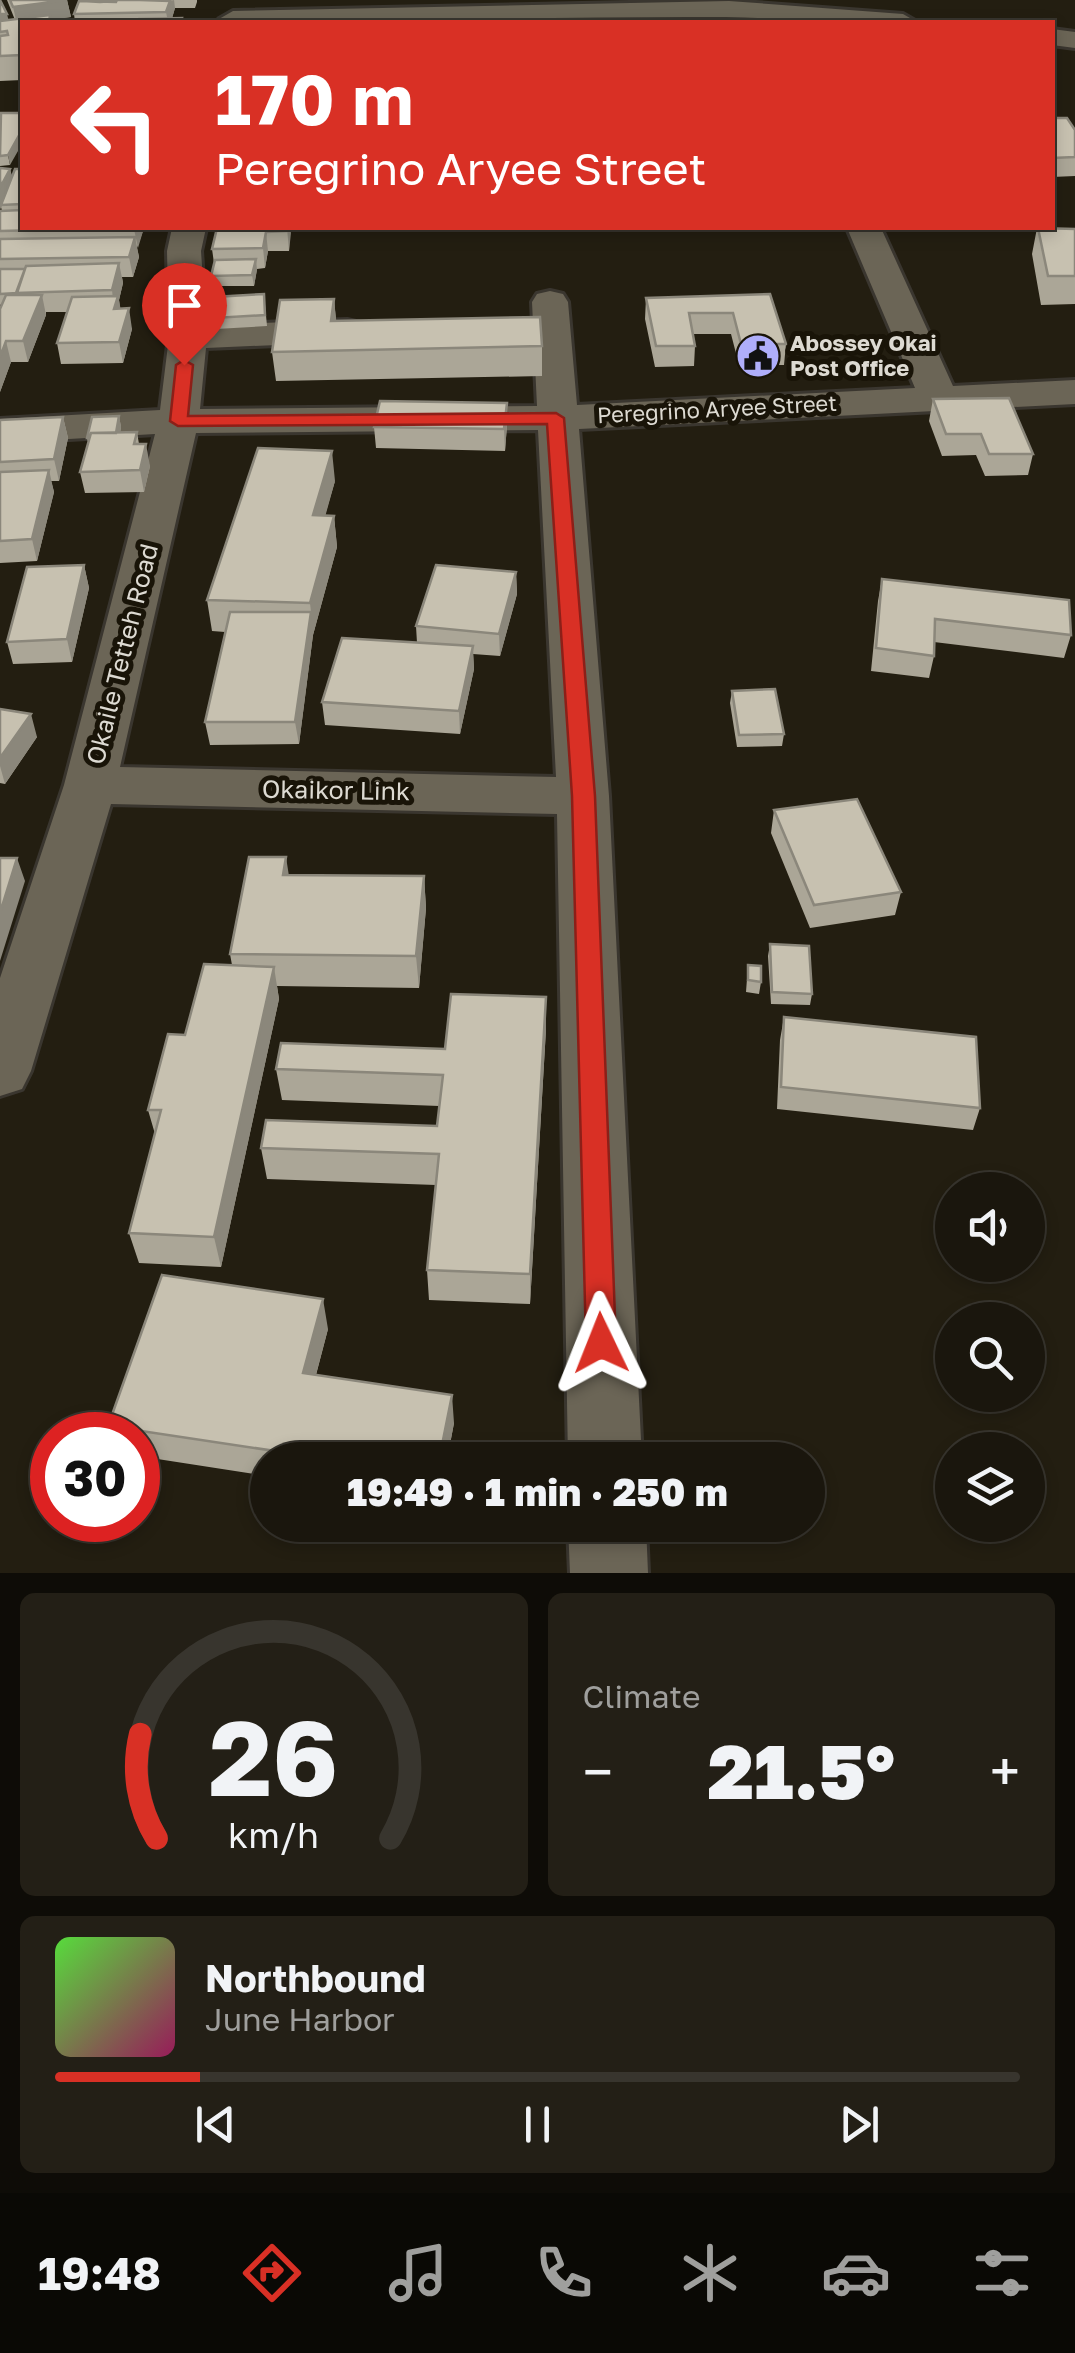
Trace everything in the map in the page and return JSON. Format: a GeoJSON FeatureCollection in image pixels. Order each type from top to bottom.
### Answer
{"type":"FeatureCollection","features":[{"type":"Feature","properties":{"kind":"street"},"geometry":{"type":"LineString","coordinates":[[233,14],[512,6],[771,11],[879,20]]}},
{"type":"Feature","properties":{"kind":"street"},"geometry":{"type":"LineString","coordinates":[[865,230],[938,396]]}},
{"type":"Feature","properties":{"kind":"street"},"geometry":{"type":"LineString","coordinates":[[146,252],[187,240]]}},
{"type":"Feature","properties":{"kind":"street","name":"Okaile Tetteh Road"},"geometry":{"type":"LineString","coordinates":[[0,1071],[90,785],[178,421],[188,337],[187,240]]}},
{"type":"Feature","properties":{"kind":"street"},"geometry":{"type":"LineString","coordinates":[[550,302],[584,796],[604,1442]]}},
{"type":"Feature","properties":{"kind":"street"},"geometry":{"type":"LineString","coordinates":[[188,337],[373,330]]}},
{"type":"Feature","properties":{"kind":"street","name":"Peregrino Aryee Street"},"geometry":{"type":"LineString","coordinates":[[0,431],[178,421],[556,418],[1075,392]]}},
{"type":"Feature","properties":{"kind":"street","name":"Okaikor Link"},"geometry":{"type":"LineString","coordinates":[[90,785],[584,796]]}},
{"type":"Feature","properties":{"kind":"street"},"geometry":{"type":"LineString","coordinates":[[607,1542],[608,1573]]}},
{"type":"Feature","properties":{"kind":"building"},"geometry":{"type":"Polygon","coordinates":[[[10,0],[67,0],[13,7],[10,0]]]}},
{"type":"Feature","properties":{"kind":"building"},"geometry":{"type":"Polygon","coordinates":[[[79,1],[170,1],[166,12],[74,14],[79,1]]]}},
{"type":"Feature","properties":{"kind":"building"},"geometry":{"type":"Polygon","coordinates":[[[50,15],[49,20],[20,20],[20,55],[0,56],[0,36],[8,35],[7,31],[0,32],[0,21],[50,15]]]}},
{"type":"Feature","properties":{"kind":"building"},"geometry":{"type":"Polygon","coordinates":[[[182,18],[182,20],[139,19],[182,18]]]}},
{"type":"Feature","properties":{"kind":"building"},"geometry":{"type":"Polygon","coordinates":[[[1,113],[20,113],[20,134],[8,155],[0,156],[1,113]]]}},
{"type":"Feature","properties":{"kind":"building"},"geometry":{"type":"Polygon","coordinates":[[[1055,118],[1067,118],[1075,130],[1075,157],[1055,158],[1055,118]]]}},
{"type":"Feature","properties":{"kind":"building"},"geometry":{"type":"Polygon","coordinates":[[[0,168],[10,169],[1,186],[0,180],[0,168]]]}},
{"type":"Feature","properties":{"kind":"building"},"geometry":{"type":"Polygon","coordinates":[[[15,169],[20,169],[20,204],[1,205],[15,169]]]}},
{"type":"Feature","properties":{"kind":"building"},"geometry":{"type":"Polygon","coordinates":[[[20,210],[20,230],[45,230],[0,231],[0,211],[20,210]]]}},
{"type":"Feature","properties":{"kind":"building"},"geometry":{"type":"Polygon","coordinates":[[[1075,229],[1075,276],[1048,276],[1038,230],[1075,229]]]}},
{"type":"Feature","properties":{"kind":"building"},"geometry":{"type":"Polygon","coordinates":[[[217,230],[287,230],[266,232],[263,248],[212,249],[217,230]]]}},
{"type":"Feature","properties":{"kind":"building"},"geometry":{"type":"Polygon","coordinates":[[[135,237],[129,257],[0,259],[0,239],[135,237]]]}},
{"type":"Feature","properties":{"kind":"building"},"geometry":{"type":"Polygon","coordinates":[[[256,259],[252,275],[211,276],[215,260],[256,259]]]}},
{"type":"Feature","properties":{"kind":"building"},"geometry":{"type":"Polygon","coordinates":[[[119,263],[112,290],[16,293],[26,266],[119,263]]]}},
{"type":"Feature","properties":{"kind":"building"},"geometry":{"type":"Polygon","coordinates":[[[0,269],[25,269],[17,293],[0,294],[0,269]]]}},
{"type":"Feature","properties":{"kind":"building"},"geometry":{"type":"Polygon","coordinates":[[[264,294],[265,315],[214,318],[214,297],[264,294]]]}},
{"type":"Feature","properties":{"kind":"building"},"geometry":{"type":"Polygon","coordinates":[[[770,294],[786,344],[741,344],[733,313],[689,313],[695,346],[656,346],[646,298],[770,294]]]}},
{"type":"Feature","properties":{"kind":"building"},"geometry":{"type":"Polygon","coordinates":[[[6,295],[42,295],[23,341],[6,341],[0,357],[0,309],[6,295]]]}},
{"type":"Feature","properties":{"kind":"building"},"geometry":{"type":"Polygon","coordinates":[[[118,296],[114,309],[129,308],[119,342],[57,343],[72,297],[118,296]]]}},
{"type":"Feature","properties":{"kind":"building"},"geometry":{"type":"Polygon","coordinates":[[[334,299],[331,321],[540,317],[542,346],[272,352],[280,300],[334,299]]]}},
{"type":"Feature","properties":{"kind":"building"},"geometry":{"type":"Polygon","coordinates":[[[1009,398],[1033,454],[989,454],[981,434],[946,434],[933,399],[1009,398]]]}},
{"type":"Feature","properties":{"kind":"building"},"geometry":{"type":"Polygon","coordinates":[[[380,401],[507,403],[504,429],[374,427],[380,401]]]}},
{"type":"Feature","properties":{"kind":"building"},"geometry":{"type":"Polygon","coordinates":[[[119,416],[116,433],[91,433],[87,438],[92,417],[119,416]]]}},
{"type":"Feature","properties":{"kind":"building"},"geometry":{"type":"Polygon","coordinates":[[[63,417],[54,459],[0,462],[0,420],[63,417]]]}},
{"type":"Feature","properties":{"kind":"building"},"geometry":{"type":"Polygon","coordinates":[[[137,432],[134,444],[146,444],[140,470],[80,472],[91,433],[137,432]]]}},
{"type":"Feature","properties":{"kind":"building"},"geometry":{"type":"Polygon","coordinates":[[[258,448],[332,451],[313,515],[334,516],[310,603],[207,600],[258,448]]]}},
{"type":"Feature","properties":{"kind":"building"},"geometry":{"type":"Polygon","coordinates":[[[49,470],[32,539],[0,541],[0,472],[49,470]]]}},
{"type":"Feature","properties":{"kind":"building"},"geometry":{"type":"Polygon","coordinates":[[[84,565],[67,639],[7,642],[27,567],[84,565]]]}},
{"type":"Feature","properties":{"kind":"building"},"geometry":{"type":"Polygon","coordinates":[[[436,565],[516,572],[499,634],[416,626],[436,565]]]}},
{"type":"Feature","properties":{"kind":"building"},"geometry":{"type":"Polygon","coordinates":[[[882,579],[1069,600],[1071,635],[935,619],[934,656],[876,648],[882,579]]]}},
{"type":"Feature","properties":{"kind":"building"},"geometry":{"type":"Polygon","coordinates":[[[230,612],[311,612],[295,722],[205,722],[230,612]]]}},
{"type":"Feature","properties":{"kind":"building"},"geometry":{"type":"Polygon","coordinates":[[[342,638],[473,646],[459,711],[322,702],[342,638]]]}},
{"type":"Feature","properties":{"kind":"building"},"geometry":{"type":"Polygon","coordinates":[[[775,689],[784,734],[739,735],[732,691],[775,689]]]}},
{"type":"Feature","properties":{"kind":"building"},"geometry":{"type":"Polygon","coordinates":[[[0,709],[31,714],[0,758],[0,709]]]}},
{"type":"Feature","properties":{"kind":"building"},"geometry":{"type":"Polygon","coordinates":[[[857,799],[901,892],[814,905],[774,810],[857,799]]]}},
{"type":"Feature","properties":{"kind":"building"},"geometry":{"type":"Polygon","coordinates":[[[249,857],[286,857],[283,875],[424,876],[416,956],[230,954],[249,857]]]}},
{"type":"Feature","properties":{"kind":"building"},"geometry":{"type":"Polygon","coordinates":[[[0,858],[17,858],[0,913],[0,858]]]}},
{"type":"Feature","properties":{"kind":"building"},"geometry":{"type":"Polygon","coordinates":[[[770,944],[809,946],[812,994],[772,992],[770,944]]]}},
{"type":"Feature","properties":{"kind":"building"},"geometry":{"type":"Polygon","coordinates":[[[204,964],[274,967],[214,1237],[129,1233],[161,1110],[148,1110],[168,1034],[185,1035],[204,964]]]}},
{"type":"Feature","properties":{"kind":"building"},"geometry":{"type":"Polygon","coordinates":[[[748,965],[761,966],[761,982],[748,980],[748,965]]]}},
{"type":"Feature","properties":{"kind":"building"},"geometry":{"type":"Polygon","coordinates":[[[451,994],[546,997],[530,1274],[427,1270],[439,1154],[261,1148],[266,1120],[437,1126],[443,1075],[276,1069],[281,1043],[445,1049],[451,994]]]}},
{"type":"Feature","properties":{"kind":"building"},"geometry":{"type":"Polygon","coordinates":[[[784,1017],[976,1037],[980,1108],[781,1087],[784,1017]]]}},
{"type":"Feature","properties":{"kind":"building"},"geometry":{"type":"Polygon","coordinates":[[[162,1275],[323,1299],[303,1373],[452,1395],[443,1442],[250,1442],[250,1447],[160,1434],[160,1412],[113,1412],[162,1275]]]}},
{"type":"Feature","properties":{"kind":"place","name":"Abossey Okai Post Office"},"geometry":{"type":"Point","coordinates":[758,356]}},
{"type":"Feature","properties":{"kind":"route"},"geometry":{"type":"LineString","coordinates":[[184,365],[178,421],[556,418],[584,796],[601,1343]]}}]}
